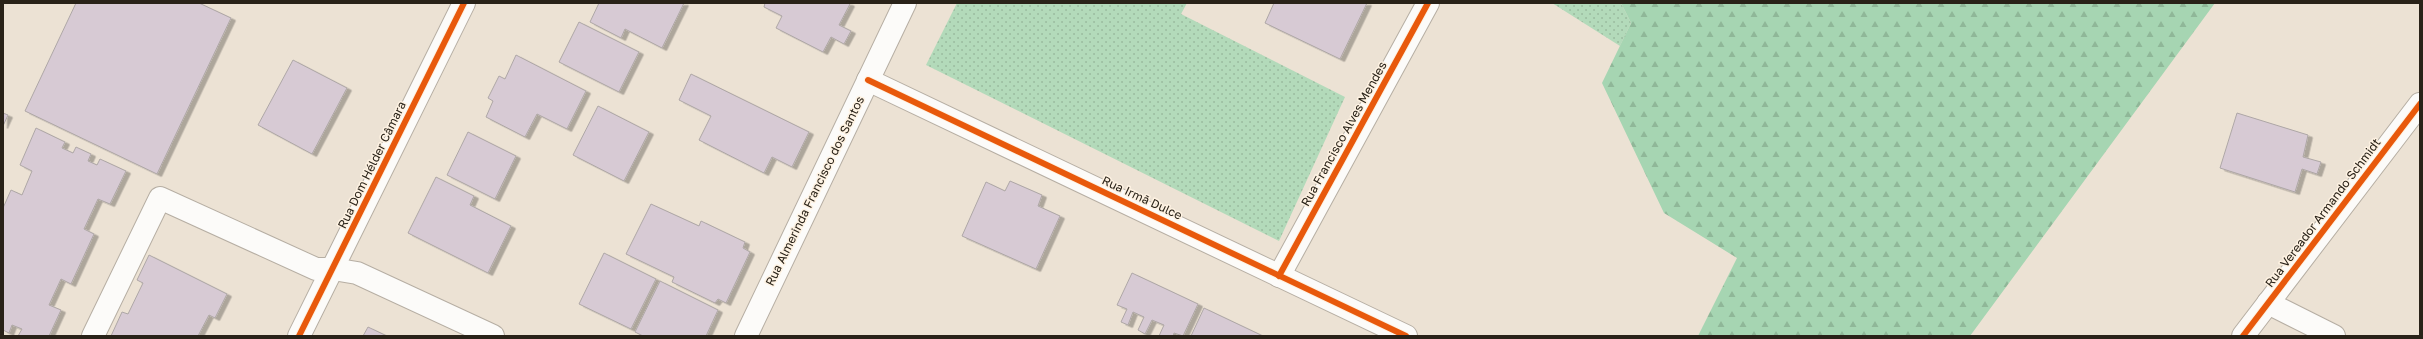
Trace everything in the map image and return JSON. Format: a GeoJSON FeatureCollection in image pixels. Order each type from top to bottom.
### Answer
{"type":"FeatureCollection","features":[{"type":"Feature","properties":{"kind":"street","name":"Rua Dom Hélder Câmara"},"geometry":{"type":"LineString","coordinates":[[299,336],[464,3]]}},
{"type":"Feature","properties":{"kind":"street","name":"Rua Almerinda Francisco dos Santos"},"geometry":{"type":"LineString","coordinates":[[746,336],[904,3]]}},
{"type":"Feature","properties":{"kind":"street","name":"Rua Francisco Alves Mendes"},"geometry":{"type":"LineString","coordinates":[[1279,276],[1428,3]]}},
{"type":"Feature","properties":{"kind":"street","name":"Rua Irmã Dulce"},"geometry":{"type":"LineString","coordinates":[[868,80],[1406,336]]}},
{"type":"Feature","properties":{"kind":"street","name":"Rua Vereador Armando Schmidt"},"geometry":{"type":"LineString","coordinates":[[2243,336],[2420,104]]}},
{"type":"Feature","properties":{"kind":"street"},"geometry":{"type":"LineString","coordinates":[[93,336],[160,198],[316,269],[333,269],[357,273],[493,336]]}},
{"type":"Feature","properties":{"kind":"street"},"geometry":{"type":"LineString","coordinates":[[2268,303],[2334,336]]}},
{"type":"Feature","properties":{"kind":"green space"},"geometry":{"type":"Polygon","coordinates":[[[957,3],[1187,3],[1181,14],[1345,97],[1279,241],[926,65],[957,3]]]}},
{"type":"Feature","properties":{"kind":"green space"},"geometry":{"type":"Polygon","coordinates":[[[1552,3],[1621,3],[1631,23],[1620,46],[1552,3]]]}},
{"type":"Feature","properties":{"kind":"green space"},"geometry":{"type":"Polygon","coordinates":[[[1621,3],[2215,3],[1970,336],[1698,336],[1737,258],[1664,213],[1602,83],[1631,23],[1621,3]]]}},
{"type":"Feature","properties":{"kind":"building"},"geometry":{"type":"Polygon","coordinates":[[[76,3],[199,3],[231,18],[157,174],[25,111],[76,3]]]}},
{"type":"Feature","properties":{"kind":"building"},"geometry":{"type":"Polygon","coordinates":[[[599,3],[684,3],[662,48],[625,29],[621,38],[590,22],[599,3]]]}},
{"type":"Feature","properties":{"kind":"building"},"geometry":{"type":"Polygon","coordinates":[[[765,3],[848,3],[850,4],[839,25],[851,31],[844,44],[831,37],[823,52],[776,28],[782,16],[764,7],[765,3]]]}},
{"type":"Feature","properties":{"kind":"building"},"geometry":{"type":"Polygon","coordinates":[[[1274,3],[1367,3],[1340,59],[1265,23],[1274,3]]]}},
{"type":"Feature","properties":{"kind":"building"},"geometry":{"type":"Polygon","coordinates":[[[579,22],[639,52],[619,92],[559,62],[579,22]]]}},
{"type":"Feature","properties":{"kind":"building"},"geometry":{"type":"Polygon","coordinates":[[[516,55],[586,91],[567,129],[537,114],[525,137],[486,117],[493,101],[488,98],[499,76],[505,79],[516,55]]]}},
{"type":"Feature","properties":{"kind":"building"},"geometry":{"type":"Polygon","coordinates":[[[293,60],[347,88],[312,154],[258,125],[293,60]]]}},
{"type":"Feature","properties":{"kind":"building"},"geometry":{"type":"Polygon","coordinates":[[[691,74],[809,132],[792,167],[772,157],[764,173],[699,140],[711,116],[679,100],[691,74]]]}},
{"type":"Feature","properties":{"kind":"building"},"geometry":{"type":"Polygon","coordinates":[[[598,106],[649,132],[624,181],[573,155],[598,106]]]}},
{"type":"Feature","properties":{"kind":"building"},"geometry":{"type":"Polygon","coordinates":[[[3,113],[8,115],[3,126],[3,113]]]}},
{"type":"Feature","properties":{"kind":"building"},"geometry":{"type":"Polygon","coordinates":[[[2237,113],[2308,135],[2303,157],[2321,162],[2317,174],[2302,169],[2295,192],[2220,168],[2237,113]]]}},
{"type":"Feature","properties":{"kind":"building"},"geometry":{"type":"Polygon","coordinates":[[[36,128],[65,142],[62,148],[73,153],[76,147],[91,154],[88,161],[97,165],[100,159],[126,171],[110,204],[98,199],[84,229],[94,234],[71,284],[61,279],[49,305],[61,310],[49,336],[18,336],[22,329],[12,325],[9,333],[3,330],[3,208],[11,190],[22,195],[32,171],[20,165],[36,128]]]}},
{"type":"Feature","properties":{"kind":"building"},"geometry":{"type":"Polygon","coordinates":[[[468,132],[516,156],[495,199],[447,175],[468,132]]]}},
{"type":"Feature","properties":{"kind":"building"},"geometry":{"type":"Polygon","coordinates":[[[436,177],[474,196],[470,205],[511,226],[488,273],[408,233],[436,177]]]}},
{"type":"Feature","properties":{"kind":"building"},"geometry":{"type":"Polygon","coordinates":[[[1010,181],[1042,195],[1038,206],[1060,216],[1036,269],[962,236],[986,182],[1005,191],[1010,181]]]}},
{"type":"Feature","properties":{"kind":"building"},"geometry":{"type":"Polygon","coordinates":[[[651,204],[699,226],[701,221],[745,242],[743,248],[750,252],[726,303],[718,299],[715,303],[672,282],[674,277],[626,254],[651,204]]]}},
{"type":"Feature","properties":{"kind":"building"},"geometry":{"type":"Polygon","coordinates":[[[604,253],[656,279],[631,329],[579,304],[604,253]]]}},
{"type":"Feature","properties":{"kind":"building"},"geometry":{"type":"Polygon","coordinates":[[[149,255],[227,294],[215,318],[209,315],[198,336],[111,336],[122,312],[128,314],[143,283],[137,280],[149,255]]]}},
{"type":"Feature","properties":{"kind":"building"},"geometry":{"type":"Polygon","coordinates":[[[1132,273],[1198,304],[1183,336],[1174,333],[1173,336],[1159,336],[1164,325],[1152,320],[1145,334],[1138,330],[1144,317],[1133,312],[1128,325],[1121,322],[1127,309],[1117,305],[1132,273]]]}},
{"type":"Feature","properties":{"kind":"building"},"geometry":{"type":"Polygon","coordinates":[[[660,281],[718,310],[706,336],[643,336],[635,332],[660,281]]]}},
{"type":"Feature","properties":{"kind":"building"},"geometry":{"type":"Polygon","coordinates":[[[1204,308],[1263,336],[1191,336],[1204,308]]]}},
{"type":"Feature","properties":{"kind":"building"},"geometry":{"type":"Polygon","coordinates":[[[368,327],[387,336],[363,336],[368,327]]]}},
{"type":"Feature","properties":{"kind":"cycle path"},"geometry":{"type":"LineString","coordinates":[[299,336],[464,3]]}},
{"type":"Feature","properties":{"kind":"cycle path"},"geometry":{"type":"LineString","coordinates":[[1279,276],[1428,3]]}},
{"type":"Feature","properties":{"kind":"cycle path"},"geometry":{"type":"LineString","coordinates":[[868,80],[1406,336]]}},
{"type":"Feature","properties":{"kind":"cycle path"},"geometry":{"type":"LineString","coordinates":[[2243,336],[2420,104]]}}]}
